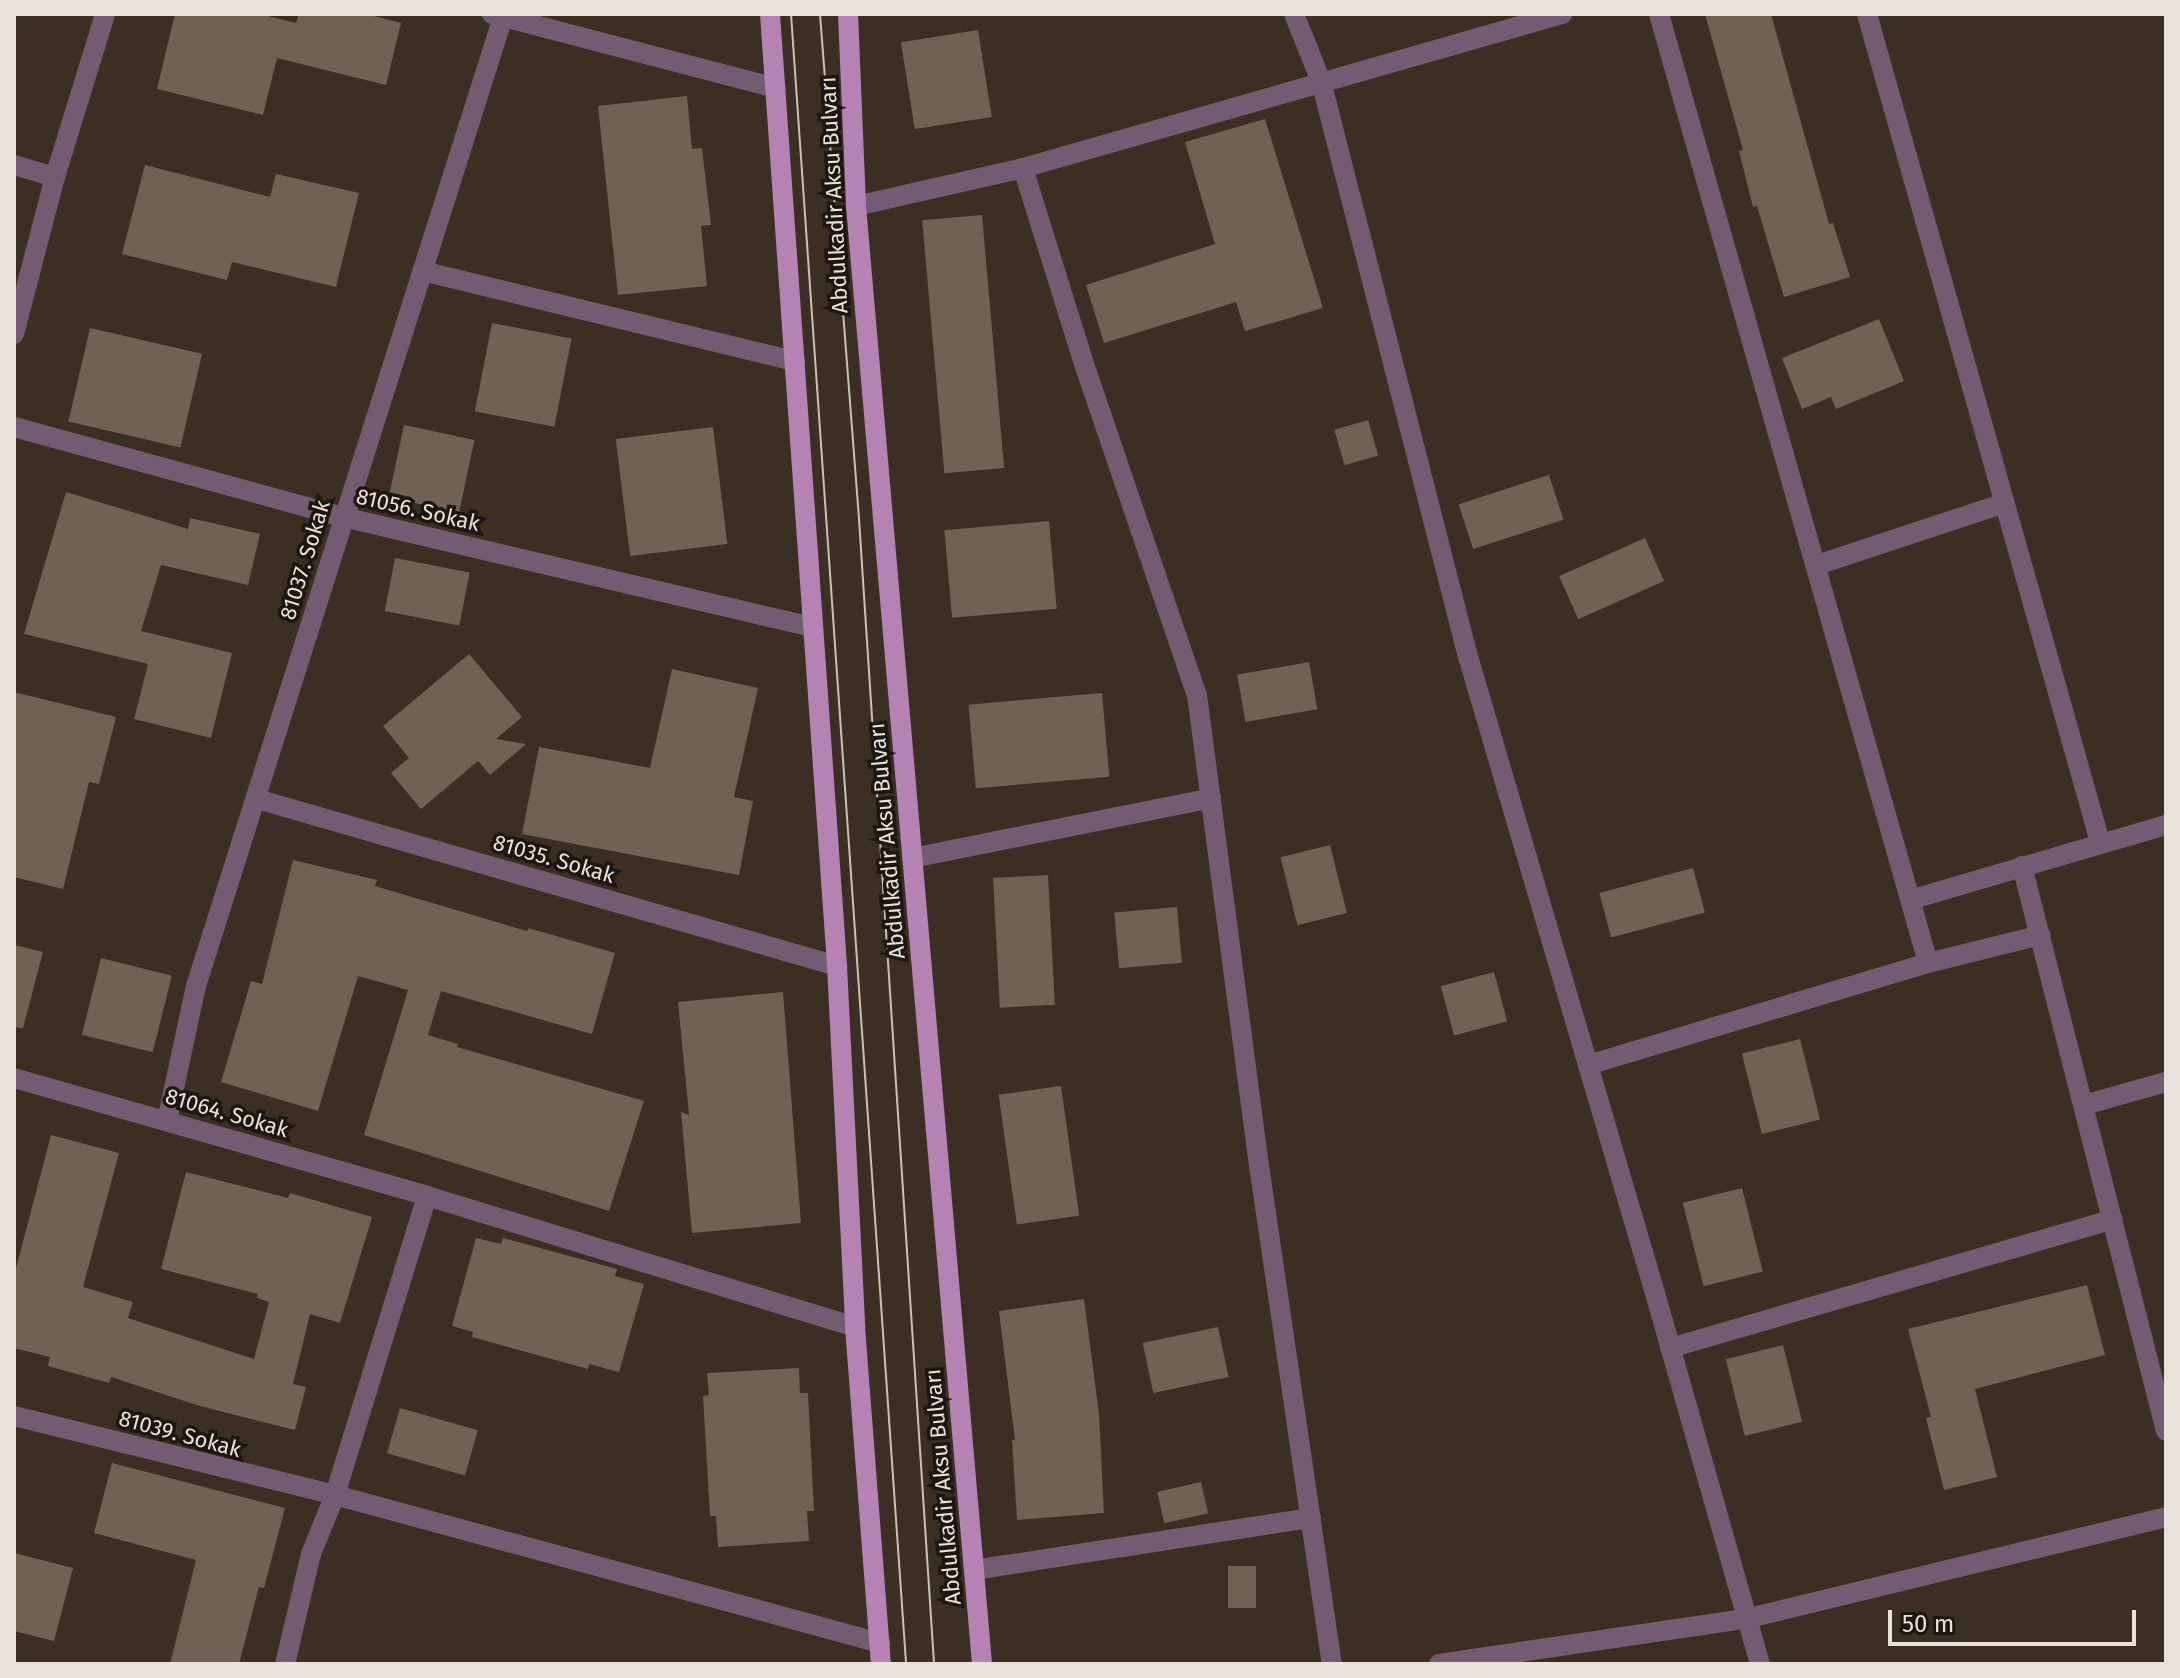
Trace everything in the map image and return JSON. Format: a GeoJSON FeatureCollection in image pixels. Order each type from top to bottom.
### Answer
{"type":"FeatureCollection","features":[{"type":"Feature","properties":{"kind":"main road"},"geometry":{"type":"LineString","coordinates":[[770,14],[837,966],[855,1327],[881,1664]]}},
{"type":"Feature","properties":{"kind":"main road","name":"Abdulkadir Aksu Bulvarı"},"geometry":{"type":"LineString","coordinates":[[848,14],[856,206],[982,1664]]}},
{"type":"Feature","properties":{"kind":"street"},"geometry":{"type":"LineString","coordinates":[[14,334],[55,177],[105,14]]}},
{"type":"Feature","properties":{"kind":"street"},"geometry":{"type":"LineString","coordinates":[[1294,14],[1321,81],[1467,653],[1760,1664]]}},
{"type":"Feature","properties":{"kind":"street"},"geometry":{"type":"LineString","coordinates":[[856,206],[1023,168],[1562,14]]}},
{"type":"Feature","properties":{"kind":"street"},"geometry":{"type":"LineString","coordinates":[[1659,14],[1913,899],[1928,963]]}},
{"type":"Feature","properties":{"kind":"street"},"geometry":{"type":"LineString","coordinates":[[1867,14],[2100,842]]}},
{"type":"Feature","properties":{"kind":"street"},"geometry":{"type":"LineString","coordinates":[[498,15],[776,88]]}},
{"type":"Feature","properties":{"kind":"street","name":"81037. Sokak"},"geometry":{"type":"LineString","coordinates":[[167,1121],[196,986],[422,271],[498,15]]}},
{"type":"Feature","properties":{"kind":"street"},"geometry":{"type":"LineString","coordinates":[[14,165],[55,177]]}},
{"type":"Feature","properties":{"kind":"street"},"geometry":{"type":"LineString","coordinates":[[1023,168],[1082,358],[1197,695],[1332,1664]]}},
{"type":"Feature","properties":{"kind":"street"},"geometry":{"type":"LineString","coordinates":[[422,271],[795,361]]}},
{"type":"Feature","properties":{"kind":"street","name":"81056. Sokak"},"geometry":{"type":"LineString","coordinates":[[14,427],[343,517],[813,627]]}},
{"type":"Feature","properties":{"kind":"street"},"geometry":{"type":"LineString","coordinates":[[1817,565],[2004,503]]}},
{"type":"Feature","properties":{"kind":"street"},"geometry":{"type":"LineString","coordinates":[[912,858],[1211,798]]}},
{"type":"Feature","properties":{"kind":"street","name":"81035. Sokak"},"geometry":{"type":"LineString","coordinates":[[257,799],[837,966]]}},
{"type":"Feature","properties":{"kind":"street"},"geometry":{"type":"LineString","coordinates":[[1913,899],[2166,825]]}},
{"type":"Feature","properties":{"kind":"street"},"geometry":{"type":"LineString","coordinates":[[2022,866],[2166,1431]]}},
{"type":"Feature","properties":{"kind":"street"},"geometry":{"type":"LineString","coordinates":[[1588,1065],[1928,963],[2041,935]]}},
{"type":"Feature","properties":{"kind":"street","name":"81064. Sokak"},"geometry":{"type":"LineString","coordinates":[[14,1078],[427,1196],[855,1327]]}},
{"type":"Feature","properties":{"kind":"street"},"geometry":{"type":"LineString","coordinates":[[2084,1105],[2166,1082]]}},
{"type":"Feature","properties":{"kind":"street"},"geometry":{"type":"LineString","coordinates":[[285,1664],[311,1554],[335,1495],[427,1196]]}},
{"type":"Feature","properties":{"kind":"street"},"geometry":{"type":"LineString","coordinates":[[1670,1348],[2113,1219]]}},
{"type":"Feature","properties":{"kind":"street","name":"81039. Sokak"},"geometry":{"type":"LineString","coordinates":[[14,1416],[279,1484],[335,1495],[880,1643]]}},
{"type":"Feature","properties":{"kind":"street"},"geometry":{"type":"LineString","coordinates":[[1439,1664],[1745,1619],[2166,1517]]}},
{"type":"Feature","properties":{"kind":"street"},"geometry":{"type":"LineString","coordinates":[[974,1570],[1311,1518]]}},
{"type":"Feature","properties":{"kind":"building"},"geometry":{"type":"Polygon","coordinates":[[[175,14],[260,14],[296,23],[299,14],[366,14],[401,23],[386,85],[277,58],[263,115],[157,89],[175,14]]]}},
{"type":"Feature","properties":{"kind":"building"},"geometry":{"type":"Polygon","coordinates":[[[1705,14],[1771,14],[1829,224],[1833,223],[1850,277],[1784,297],[1757,206],[1753,207],[1739,151],[1743,150],[1705,14]]]}},
{"type":"Feature","properties":{"kind":"building"},"geometry":{"type":"Polygon","coordinates":[[[978,30],[992,117],[915,129],[901,42],[978,30]]]}},
{"type":"Feature","properties":{"kind":"building"},"geometry":{"type":"Polygon","coordinates":[[[687,96],[692,149],[702,148],[711,225],[701,226],[707,286],[618,295],[598,106],[687,96]]]}},
{"type":"Feature","properties":{"kind":"building"},"geometry":{"type":"Polygon","coordinates":[[[1265,119],[1323,308],[1245,331],[1236,302],[1104,343],[1086,285],[1215,244],[1185,142],[1265,119]]]}},
{"type":"Feature","properties":{"kind":"building"},"geometry":{"type":"Polygon","coordinates":[[[145,165],[270,197],[276,174],[359,193],[336,287],[232,262],[227,280],[122,254],[145,165]]]}},
{"type":"Feature","properties":{"kind":"building"},"geometry":{"type":"Polygon","coordinates":[[[982,215],[1004,468],[944,473],[922,220],[982,215]]]}},
{"type":"Feature","properties":{"kind":"building"},"geometry":{"type":"Polygon","coordinates":[[[1879,319],[1904,381],[1836,409],[1831,397],[1802,409],[1782,358],[1879,319]]]}},
{"type":"Feature","properties":{"kind":"building"},"geometry":{"type":"Polygon","coordinates":[[[492,323],[572,338],[554,427],[475,411],[492,323]]]}},
{"type":"Feature","properties":{"kind":"building"},"geometry":{"type":"Polygon","coordinates":[[[90,328],[202,354],[180,447],[68,422],[90,328]]]}},
{"type":"Feature","properties":{"kind":"building"},"geometry":{"type":"Polygon","coordinates":[[[1368,420],[1378,456],[1345,465],[1334,430],[1368,420]]]}},
{"type":"Feature","properties":{"kind":"building"},"geometry":{"type":"Polygon","coordinates":[[[404,425],[474,440],[459,512],[389,497],[404,425]]]}},
{"type":"Feature","properties":{"kind":"building"},"geometry":{"type":"Polygon","coordinates":[[[713,427],[727,544],[630,556],[616,439],[713,427]]]}},
{"type":"Feature","properties":{"kind":"building"},"geometry":{"type":"Polygon","coordinates":[[[1549,475],[1564,520],[1473,549],[1459,504],[1549,475]]]}},
{"type":"Feature","properties":{"kind":"building"},"geometry":{"type":"Polygon","coordinates":[[[66,492],[188,529],[190,518],[260,534],[248,585],[161,565],[141,631],[232,653],[211,738],[134,719],[148,664],[24,634],[66,492]]]}},
{"type":"Feature","properties":{"kind":"building"},"geometry":{"type":"Polygon","coordinates":[[[1049,521],[1057,609],[952,618],[944,530],[1049,521]]]}},
{"type":"Feature","properties":{"kind":"building"},"geometry":{"type":"Polygon","coordinates":[[[1645,538],[1664,581],[1578,619],[1559,576],[1645,538]]]}},
{"type":"Feature","properties":{"kind":"building"},"geometry":{"type":"Polygon","coordinates":[[[395,558],[470,573],[459,626],[385,611],[395,558]]]}},
{"type":"Feature","properties":{"kind":"building"},"geometry":{"type":"Polygon","coordinates":[[[469,654],[522,717],[496,739],[526,744],[490,775],[478,761],[421,809],[391,773],[409,758],[383,726],[469,654]]]}},
{"type":"Feature","properties":{"kind":"building"},"geometry":{"type":"Polygon","coordinates":[[[1309,662],[1317,709],[1245,722],[1237,675],[1309,662]]]}},
{"type":"Feature","properties":{"kind":"building"},"geometry":{"type":"Polygon","coordinates":[[[672,669],[758,688],[734,797],[753,801],[739,875],[522,834],[539,747],[650,768],[672,669]]]}},
{"type":"Feature","properties":{"kind":"building"},"geometry":{"type":"Polygon","coordinates":[[[14,692],[116,717],[99,784],[89,782],[63,889],[14,877],[14,692]]]}},
{"type":"Feature","properties":{"kind":"building"},"geometry":{"type":"Polygon","coordinates":[[[1102,693],[1109,777],[976,788],[969,705],[1102,693]]]}},
{"type":"Feature","properties":{"kind":"building"},"geometry":{"type":"Polygon","coordinates":[[[1330,845],[1347,913],[1297,925],[1281,857],[1330,845]]]}},
{"type":"Feature","properties":{"kind":"building"},"geometry":{"type":"Polygon","coordinates":[[[293,860],[377,880],[375,886],[527,931],[528,928],[615,953],[592,1034],[441,991],[428,1035],[458,1044],[457,1047],[644,1101],[609,1211],[364,1135],[408,990],[358,976],[318,1111],[221,1082],[251,981],[262,984],[293,860]]]}},
{"type":"Feature","properties":{"kind":"building"},"geometry":{"type":"Polygon","coordinates":[[[1693,868],[1705,912],[1611,938],[1599,893],[1693,868]]]}},
{"type":"Feature","properties":{"kind":"building"},"geometry":{"type":"Polygon","coordinates":[[[1048,875],[1055,1005],[1000,1008],[993,878],[1048,875]]]}},
{"type":"Feature","properties":{"kind":"building"},"geometry":{"type":"Polygon","coordinates":[[[1177,907],[1182,963],[1119,968],[1114,912],[1177,907]]]}},
{"type":"Feature","properties":{"kind":"building"},"geometry":{"type":"Polygon","coordinates":[[[14,945],[43,952],[23,1028],[14,1027],[14,945]]]}},
{"type":"Feature","properties":{"kind":"building"},"geometry":{"type":"Polygon","coordinates":[[[101,958],[172,976],[153,1052],[82,1035],[101,958]]]}},
{"type":"Feature","properties":{"kind":"building"},"geometry":{"type":"Polygon","coordinates":[[[1494,972],[1507,1021],[1454,1035],[1441,986],[1494,972]]]}},
{"type":"Feature","properties":{"kind":"building"},"geometry":{"type":"Polygon","coordinates":[[[783,992],[801,1223],[692,1233],[681,1112],[689,1115],[678,1002],[783,992]]]}},
{"type":"Feature","properties":{"kind":"building"},"geometry":{"type":"Polygon","coordinates":[[[1800,1039],[1820,1120],[1762,1134],[1742,1054],[1800,1039]]]}},
{"type":"Feature","properties":{"kind":"building"},"geometry":{"type":"Polygon","coordinates":[[[1061,1086],[1079,1216],[1017,1224],[999,1095],[1061,1086]]]}},
{"type":"Feature","properties":{"kind":"building"},"geometry":{"type":"Polygon","coordinates":[[[51,1135],[119,1153],[83,1287],[133,1302],[128,1318],[254,1359],[269,1302],[257,1298],[258,1294],[161,1269],[186,1172],[288,1198],[290,1193],[372,1217],[340,1323],[310,1314],[293,1384],[306,1387],[295,1430],[200,1406],[111,1377],[109,1383],[48,1366],[50,1357],[14,1348],[14,1276],[51,1135]]]}},
{"type":"Feature","properties":{"kind":"building"},"geometry":{"type":"Polygon","coordinates":[[[1742,1188],[1763,1271],[1704,1286],[1683,1203],[1742,1188]]]}},
{"type":"Feature","properties":{"kind":"building"},"geometry":{"type":"Polygon","coordinates":[[[476,1238],[501,1244],[503,1238],[617,1269],[615,1276],[644,1284],[619,1372],[589,1364],[588,1369],[472,1337],[473,1332],[452,1326],[476,1238]]]}},
{"type":"Feature","properties":{"kind":"building"},"geometry":{"type":"Polygon","coordinates":[[[2087,1285],[2105,1355],[1975,1389],[1997,1477],[1944,1490],[1926,1418],[1931,1417],[1908,1329],[2087,1285]]]}},
{"type":"Feature","properties":{"kind":"building"},"geometry":{"type":"Polygon","coordinates":[[[1084,1299],[1099,1414],[1104,1513],[1017,1520],[1012,1440],[1015,1440],[999,1311],[1084,1299]]]}},
{"type":"Feature","properties":{"kind":"building"},"geometry":{"type":"Polygon","coordinates":[[[1218,1327],[1229,1377],[1153,1393],[1143,1343],[1218,1327]]]}},
{"type":"Feature","properties":{"kind":"building"},"geometry":{"type":"Polygon","coordinates":[[[1783,1345],[1802,1422],[1745,1436],[1726,1359],[1783,1345]]]}},
{"type":"Feature","properties":{"kind":"building"},"geometry":{"type":"Polygon","coordinates":[[[799,1368],[800,1393],[808,1393],[814,1511],[807,1511],[809,1541],[718,1547],[716,1516],[710,1516],[703,1396],[709,1395],[707,1373],[799,1368]]]}},
{"type":"Feature","properties":{"kind":"building"},"geometry":{"type":"Polygon","coordinates":[[[400,1408],[478,1430],[465,1476],[387,1453],[400,1408]]]}},
{"type":"Feature","properties":{"kind":"building"},"geometry":{"type":"Polygon","coordinates":[[[112,1463],[285,1508],[264,1588],[259,1587],[239,1664],[170,1664],[196,1560],[94,1533],[112,1463]]]}},
{"type":"Feature","properties":{"kind":"building"},"geometry":{"type":"Polygon","coordinates":[[[1201,1482],[1208,1513],[1164,1523],[1157,1492],[1201,1482]]]}},
{"type":"Feature","properties":{"kind":"building"},"geometry":{"type":"Polygon","coordinates":[[[14,1553],[73,1568],[54,1641],[14,1631],[14,1553]]]}},
{"type":"Feature","properties":{"kind":"building"},"geometry":{"type":"Polygon","coordinates":[[[1228,1566],[1256,1566],[1256,1608],[1228,1608],[1228,1566]]]}},
{"type":"Feature","properties":{"kind":"tram line"},"geometry":{"type":"LineString","coordinates":[[791,14],[906,1664]]}},
{"type":"Feature","properties":{"kind":"tram line"},"geometry":{"type":"LineString","coordinates":[[820,14],[859,519],[934,1664]]}}]}
